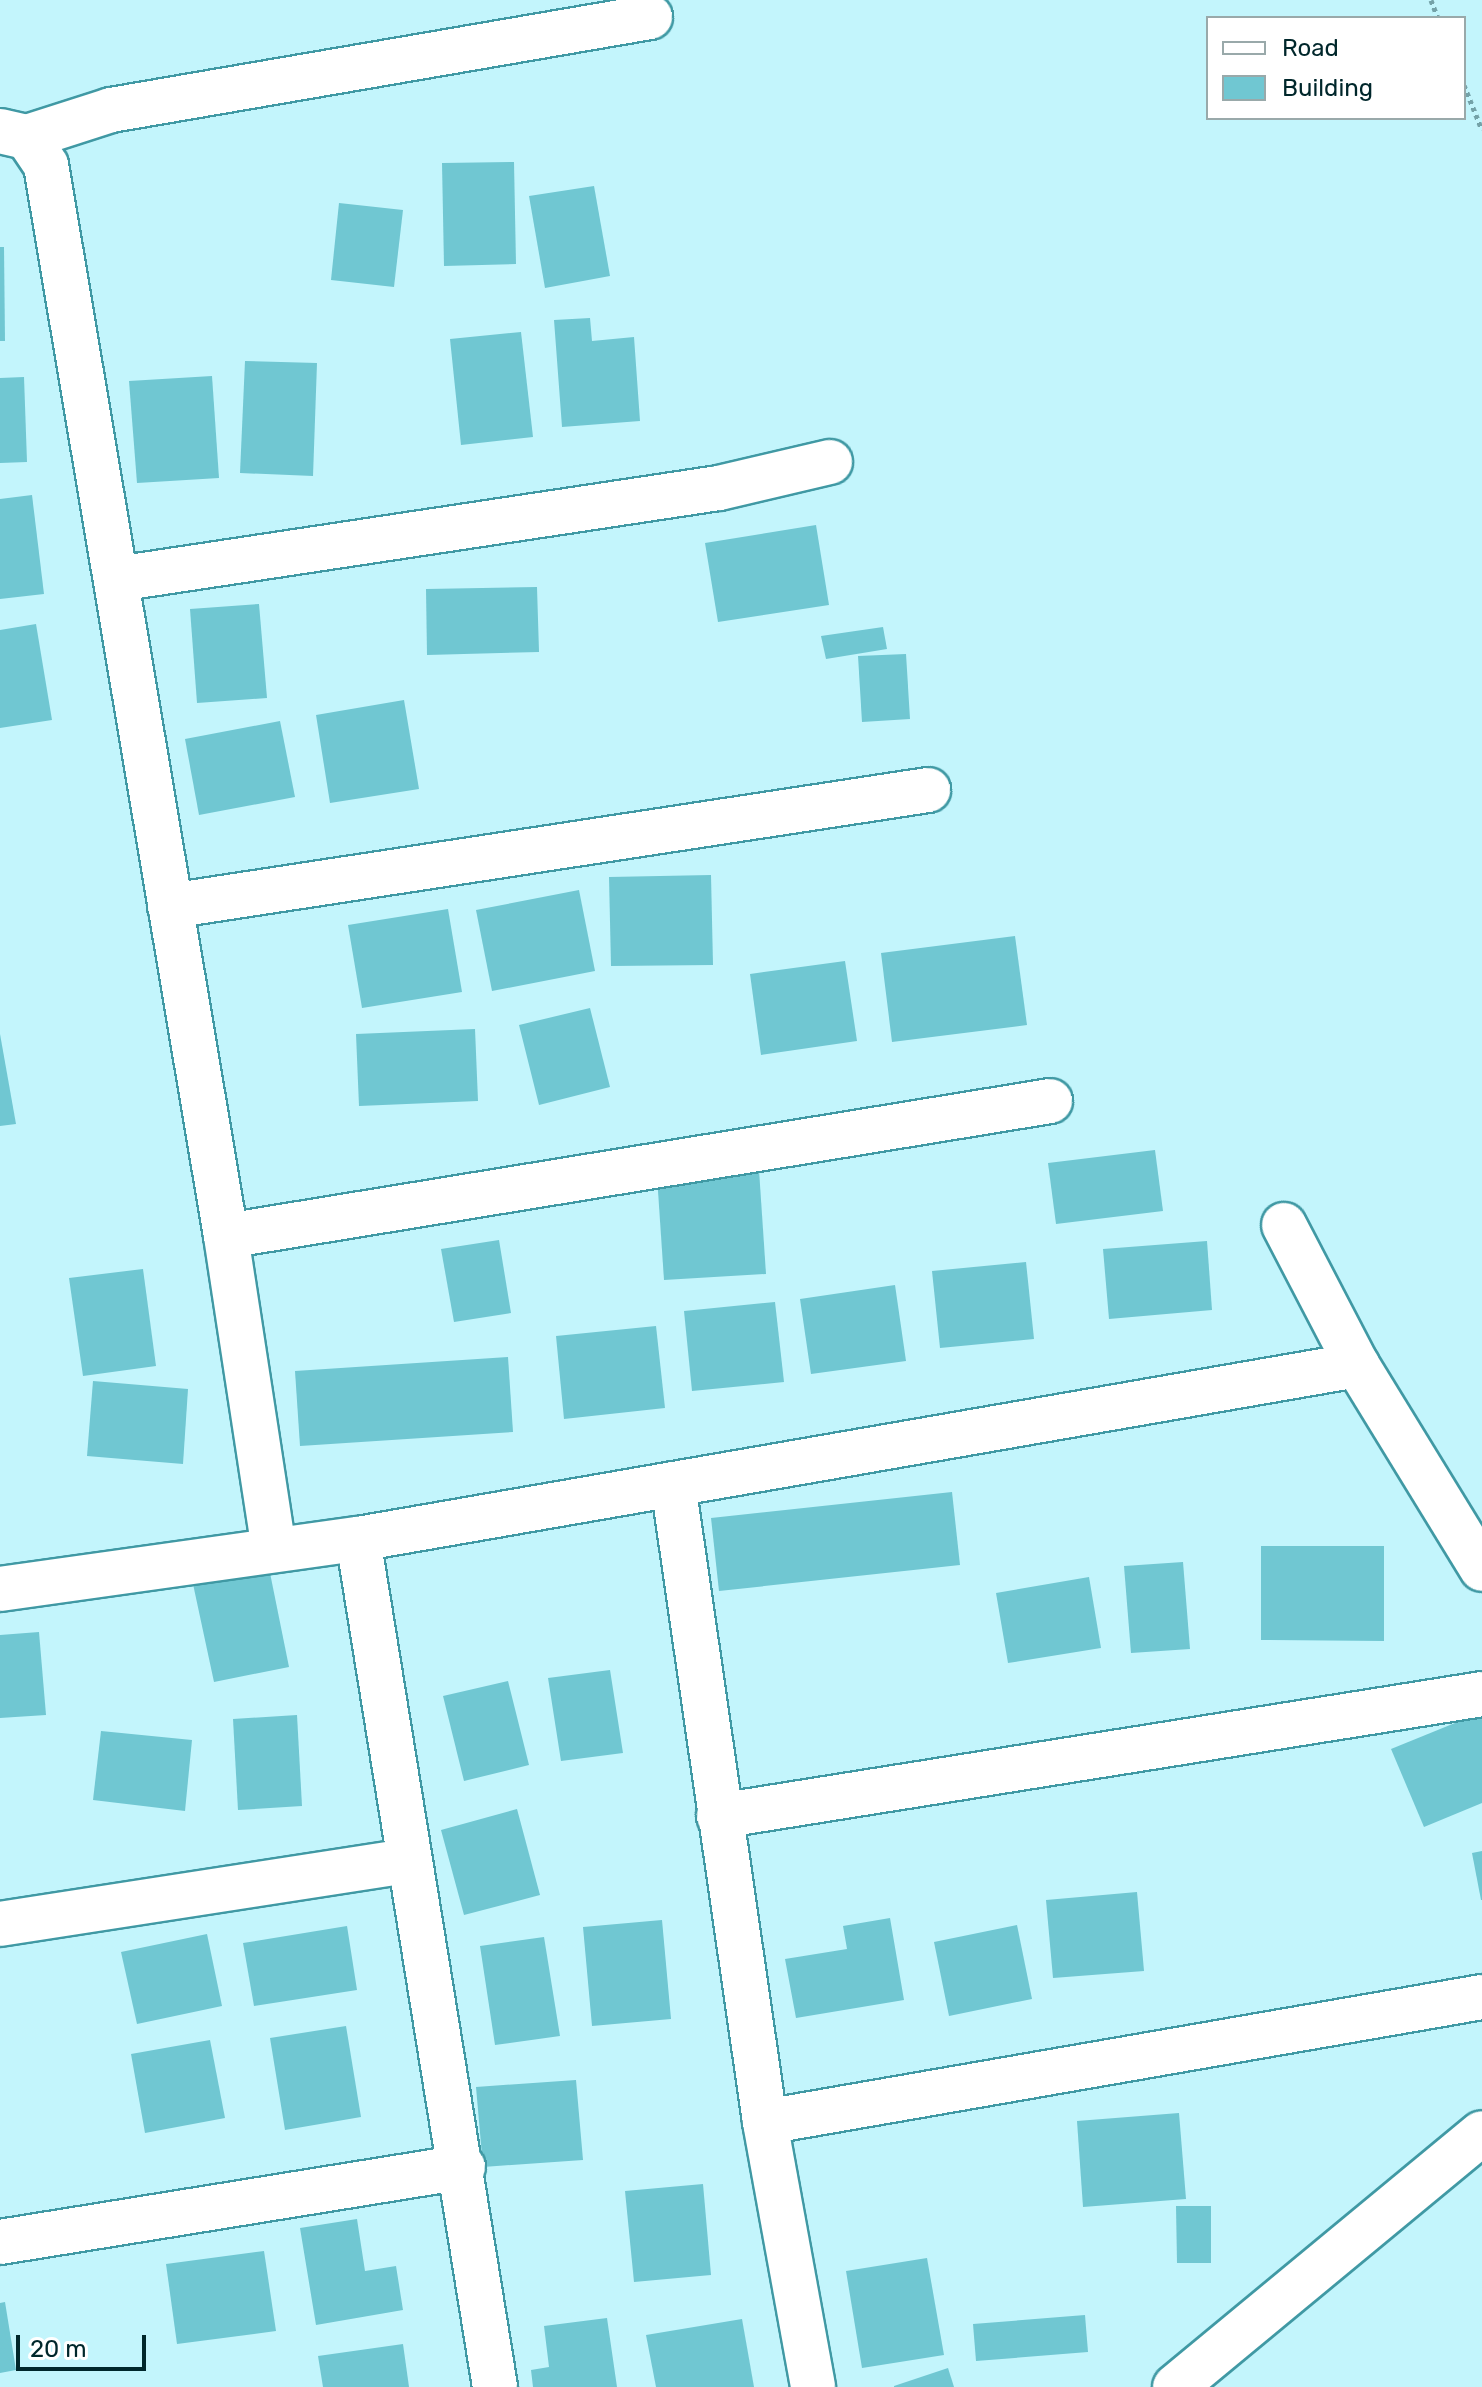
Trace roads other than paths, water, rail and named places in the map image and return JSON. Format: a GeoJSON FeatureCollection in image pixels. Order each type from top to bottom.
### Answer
{"type":"FeatureCollection","features":[{"type":"Feature","properties":{"kind":"street"},"geometry":{"type":"LineString","coordinates":[[13,134],[111,110],[650,17]]}},
{"type":"Feature","properties":{"kind":"street"},"geometry":{"type":"LineString","coordinates":[[13,134],[46,165],[226,1236],[274,1549]]}},
{"type":"Feature","properties":{"kind":"street"},"geometry":{"type":"LineString","coordinates":[[117,579],[719,488],[830,462]]}},
{"type":"Feature","properties":{"kind":"street"},"geometry":{"type":"LineString","coordinates":[[170,906],[928,790]]}},
{"type":"Feature","properties":{"kind":"street"},"geometry":{"type":"LineString","coordinates":[[226,1236],[1050,1101]]}},
{"type":"Feature","properties":{"kind":"street"},"geometry":{"type":"LineString","coordinates":[[1284,1225],[1357,1365],[1482,1569]]}},
{"type":"Feature","properties":{"kind":"street"},"geometry":{"type":"LineString","coordinates":[[0,1589],[358,1539],[1357,1365]]}},
{"type":"Feature","properties":{"kind":"street"},"geometry":{"type":"LineString","coordinates":[[673,1484],[765,2122],[813,2387]]}},
{"type":"Feature","properties":{"kind":"street"},"geometry":{"type":"LineString","coordinates":[[358,1539],[406,1861],[463,2167],[495,2387]]}},
{"type":"Feature","properties":{"kind":"street"},"geometry":{"type":"LineString","coordinates":[[719,1816],[1482,1694]]}},
{"type":"Feature","properties":{"kind":"street"},"geometry":{"type":"LineString","coordinates":[[0,1924],[406,1861]]}},
{"type":"Feature","properties":{"kind":"street"},"geometry":{"type":"LineString","coordinates":[[765,2122],[1482,1997]]}},
{"type":"Feature","properties":{"kind":"street"},"geometry":{"type":"LineString","coordinates":[[1175,2387],[1482,2133]]}},
{"type":"Feature","properties":{"kind":"street"},"geometry":{"type":"LineString","coordinates":[[0,2242],[463,2167]]}}]}
